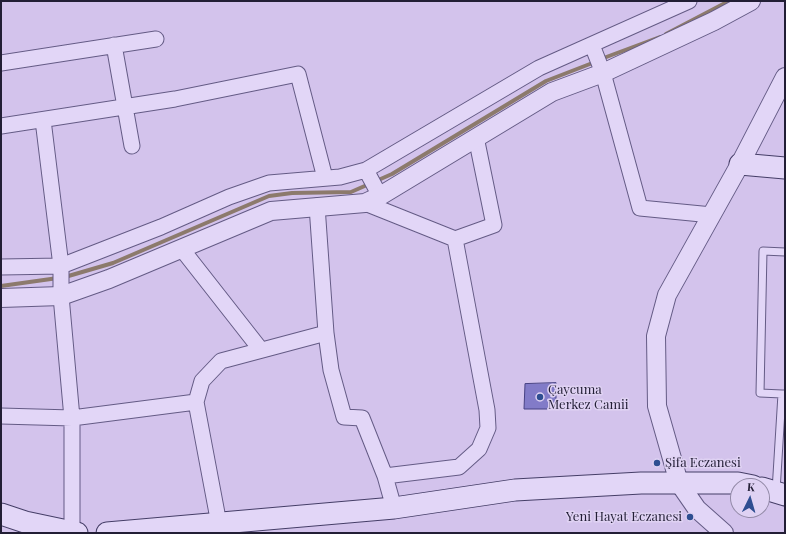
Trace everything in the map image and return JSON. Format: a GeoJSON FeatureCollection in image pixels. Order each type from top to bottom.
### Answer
{"type":"FeatureCollection","features":[{"type":"Feature","properties":{"kind":"main road"},"geometry":{"type":"LineString","coordinates":[[740,164],[785,168]]}},
{"type":"Feature","properties":{"kind":"main road"},"geometry":{"type":"LineString","coordinates":[[107,533],[394,508],[514,490],[679,483],[730,483]]}},
{"type":"Feature","properties":{"kind":"main road"},"geometry":{"type":"LineString","coordinates":[[1,514],[25,522],[74,533]]}},
{"type":"Feature","properties":{"kind":"street"},"geometry":{"type":"LineString","coordinates":[[371,187],[539,68],[593,48],[689,1]]}},
{"type":"Feature","properties":{"kind":"street"},"geometry":{"type":"LineString","coordinates":[[1,298],[61,292],[109,279],[271,211],[317,206],[371,187],[476,137],[552,92],[714,21],[751,1]]}},
{"type":"Feature","properties":{"kind":"street"},"geometry":{"type":"LineString","coordinates":[[1,63],[156,39]]}},
{"type":"Feature","properties":{"kind":"street"},"geometry":{"type":"LineString","coordinates":[[114,45],[132,146]]}},
{"type":"Feature","properties":{"kind":"street"},"geometry":{"type":"LineString","coordinates":[[593,48],[602,70],[640,208],[712,215]]}},
{"type":"Feature","properties":{"kind":"street"},"geometry":{"type":"LineString","coordinates":[[1,126],[175,99],[298,74],[325,178]]}},
{"type":"Feature","properties":{"kind":"street"},"geometry":{"type":"LineString","coordinates":[[724,533],[697,509],[679,483],[657,406],[656,336],[667,294],[740,164],[785,77]]}},
{"type":"Feature","properties":{"kind":"street"},"geometry":{"type":"LineString","coordinates":[[43,120],[61,268],[61,292],[72,418],[74,533]]}},
{"type":"Feature","properties":{"kind":"street"},"geometry":{"type":"LineString","coordinates":[[455,239],[494,225],[476,137]]}},
{"type":"Feature","properties":{"kind":"street"},"geometry":{"type":"LineString","coordinates":[[1,267],[61,268],[229,197],[269,183],[340,177],[371,187],[455,239],[487,410],[488,428],[479,448],[459,467],[385,476]]}},
{"type":"Feature","properties":{"kind":"street"},"geometry":{"type":"LineString","coordinates":[[317,206],[326,333],[331,370],[344,417],[362,418],[385,476],[394,508]]}},
{"type":"Feature","properties":{"kind":"street"},"geometry":{"type":"LineString","coordinates":[[181,248],[261,350]]}},
{"type":"Feature","properties":{"kind":"street"},"geometry":{"type":"LineString","coordinates":[[219,524],[196,402],[202,381],[221,361],[326,333]]}},
{"type":"Feature","properties":{"kind":"street"},"geometry":{"type":"LineString","coordinates":[[1,416],[72,418],[196,402]]}},
{"type":"Feature","properties":{"kind":"lane"},"geometry":{"type":"LineString","coordinates":[[774,491],[784,394],[760,393],[763,251],[785,252]]}},
{"type":"Feature","properties":{"kind":"building","name":"Çaycuma Merkez Camii"},"geometry":{"type":"Polygon","coordinates":[[[556,383],[556,409],[524,409],[525,384],[556,383]]]}},
{"type":"Feature","properties":{"kind":"waterway"},"geometry":{"type":"LineString","coordinates":[[666,34],[729,1]]}},
{"type":"Feature","properties":{"kind":"waterway"},"geometry":{"type":"LineString","coordinates":[[601,59],[660,37]]}},
{"type":"Feature","properties":{"kind":"waterway"},"geometry":{"type":"LineString","coordinates":[[65,277],[113,263],[269,196],[292,193],[351,192],[392,174],[546,81],[595,62]]}},
{"type":"Feature","properties":{"kind":"waterway"},"geometry":{"type":"LineString","coordinates":[[1,286],[58,278]]}},
{"type":"Feature","properties":{"kind":"place","name":"Çaycuma Merkez Camii"},"geometry":{"type":"Point","coordinates":[540,397]}},
{"type":"Feature","properties":{"kind":"place","name":"Şifa Eczanesi"},"geometry":{"type":"Point","coordinates":[657,463]}},
{"type":"Feature","properties":{"kind":"place","name":"Yeni Hayat Eczanesi"},"geometry":{"type":"Point","coordinates":[690,517]}}]}
